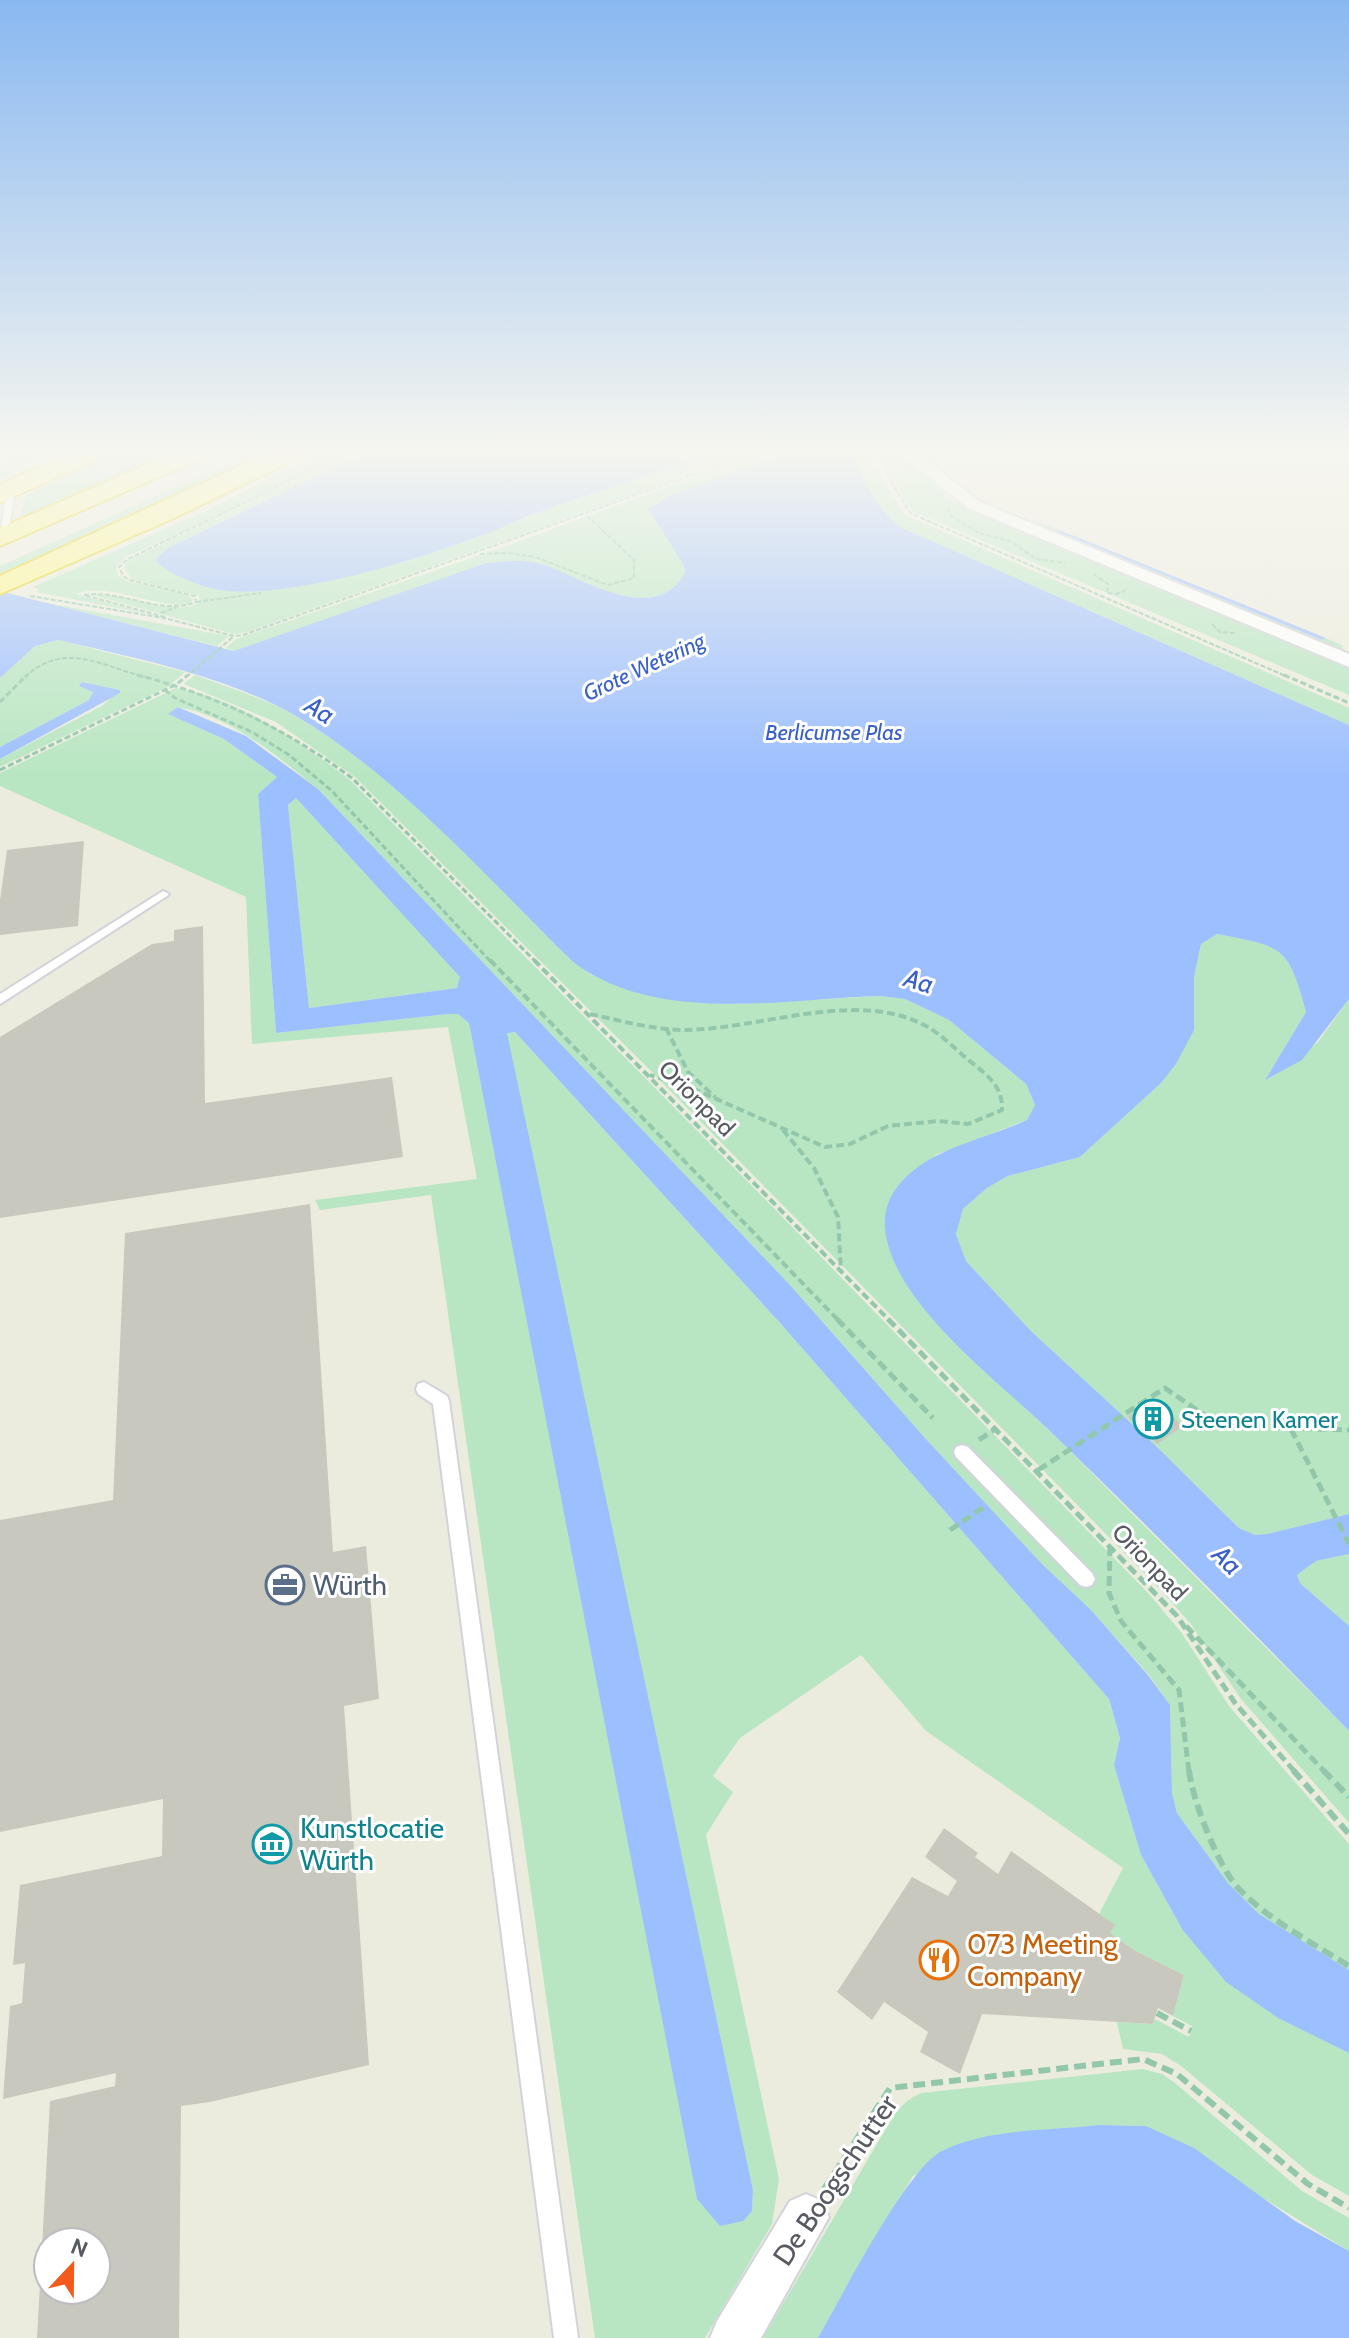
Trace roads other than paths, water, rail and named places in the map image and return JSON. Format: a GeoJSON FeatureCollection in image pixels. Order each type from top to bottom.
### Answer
{"type":"FeatureCollection","features":[{"type":"Feature","properties":{"kind":"highway"},"geometry":{"type":"LineString","coordinates":[[14,585],[70,558]]}},
{"type":"Feature","properties":{"kind":"street"},"geometry":{"type":"LineString","coordinates":[[1102,558],[1349,661]]}},
{"type":"Feature","properties":{"kind":"street","name":"De Boogschutter"},"geometry":{"type":"LineString","coordinates":[[734,2338],[806,2217]]}},
{"type":"Feature","properties":{"kind":"lane"},"geometry":{"type":"LineString","coordinates":[[0,1000],[163,894]]}},
{"type":"Feature","properties":{"kind":"lane"},"geometry":{"type":"LineString","coordinates":[[424,1389],[441,1401],[566,2338]]}},
{"type":"Feature","properties":{"kind":"lane"},"geometry":{"type":"LineString","coordinates":[[962,1452],[1086,1579]]}},
{"type":"Feature","properties":{"kind":"water"},"geometry":{"type":"Polygon","coordinates":[[[414,558],[320,583],[254,591],[207,587],[170,571],[155,560],[414,558]]]}},
{"type":"Feature","properties":{"kind":"water","name":"Berlicumse Plas"},"geometry":{"type":"Polygon","coordinates":[[[679,558],[971,558],[1349,725],[1349,999],[1302,1060],[1265,1080],[1306,1012],[1287,961],[1269,947],[1217,934],[1201,944],[1194,977],[1194,1030],[1176,1064],[1160,1084],[1080,1157],[1008,1176],[987,1188],[963,1209],[956,1234],[966,1261],[1031,1331],[1156,1446],[1239,1528],[1255,1535],[1267,1534],[1349,1514],[1349,1554],[1316,1561],[1297,1575],[1300,1583],[1349,1626],[1349,1731],[1094,1474],[940,1328],[902,1278],[888,1246],[885,1223],[889,1201],[900,1184],[931,1158],[1027,1120],[1035,1105],[1026,1084],[949,1020],[905,999],[880,996],[721,1004],[643,994],[606,982],[573,962],[440,830],[370,768],[333,740],[269,702],[180,670],[58,640],[35,646],[0,678],[0,591],[234,651],[486,563],[535,562],[596,587],[636,598],[655,597],[671,589],[685,573],[679,558]]]}},
{"type":"Feature","properties":{"kind":"water"},"geometry":{"type":"Polygon","coordinates":[[[1122,558],[1129,558],[1326,638],[1322,640],[1122,558]]]}},
{"type":"Feature","properties":{"kind":"water"},"geometry":{"type":"Polygon","coordinates":[[[82,682],[120,690],[120,693],[0,759],[0,747],[89,700],[93,692],[79,686],[82,682]]]}},
{"type":"Feature","properties":{"kind":"water"},"geometry":{"type":"Polygon","coordinates":[[[178,707],[246,736],[318,789],[790,1285],[1042,1564],[1091,1610],[1170,1705],[1172,1793],[1177,1813],[1228,1883],[1259,1914],[1349,1970],[1349,2053],[1278,2018],[1226,1982],[1182,1929],[1141,1855],[1114,1765],[1120,1738],[1109,1699],[781,1324],[515,1032],[507,1033],[753,2190],[752,2211],[743,2221],[720,2226],[697,2199],[469,1023],[458,1014],[448,1014],[276,1033],[258,794],[277,777],[224,739],[168,714],[178,707]],[[296,798],[288,805],[309,1008],[457,988],[460,977],[296,798]]]}},
{"type":"Feature","properties":{"kind":"water"},"geometry":{"type":"Polygon","coordinates":[[[1099,2125],[1146,2126],[1194,2148],[1295,2221],[1349,2251],[1349,2338],[818,2338],[893,2207],[928,2162],[942,2151],[999,2134],[1099,2125]]]}},
{"type":"Feature","properties":{"kind":"place","name":"Steenen Kamer"},"geometry":{"type":"Point","coordinates":[1153,1419]}},
{"type":"Feature","properties":{"kind":"place","name":"Würth"},"geometry":{"type":"Point","coordinates":[285,1585]}},
{"type":"Feature","properties":{"kind":"place","name":"Kunstlocatie Würth"},"geometry":{"type":"Point","coordinates":[272,1844]}},
{"type":"Feature","properties":{"kind":"place","name":"073 Meeting Company"},"geometry":{"type":"Point","coordinates":[939,1960]}},
{"type":"Feature","properties":{"kind":"water label","name":"Grote Wetering"},"geometry":{"type":"Point","coordinates":[644,667]}},
{"type":"Feature","properties":{"kind":"water label","name":"Aa"},"geometry":{"type":"Point","coordinates":[320,710]}},
{"type":"Feature","properties":{"kind":"water label","name":"Aa"},"geometry":{"type":"Point","coordinates":[919,981]}},
{"type":"Feature","properties":{"kind":"water label","name":"Aa"},"geometry":{"type":"Point","coordinates":[1227,1560]}}]}
